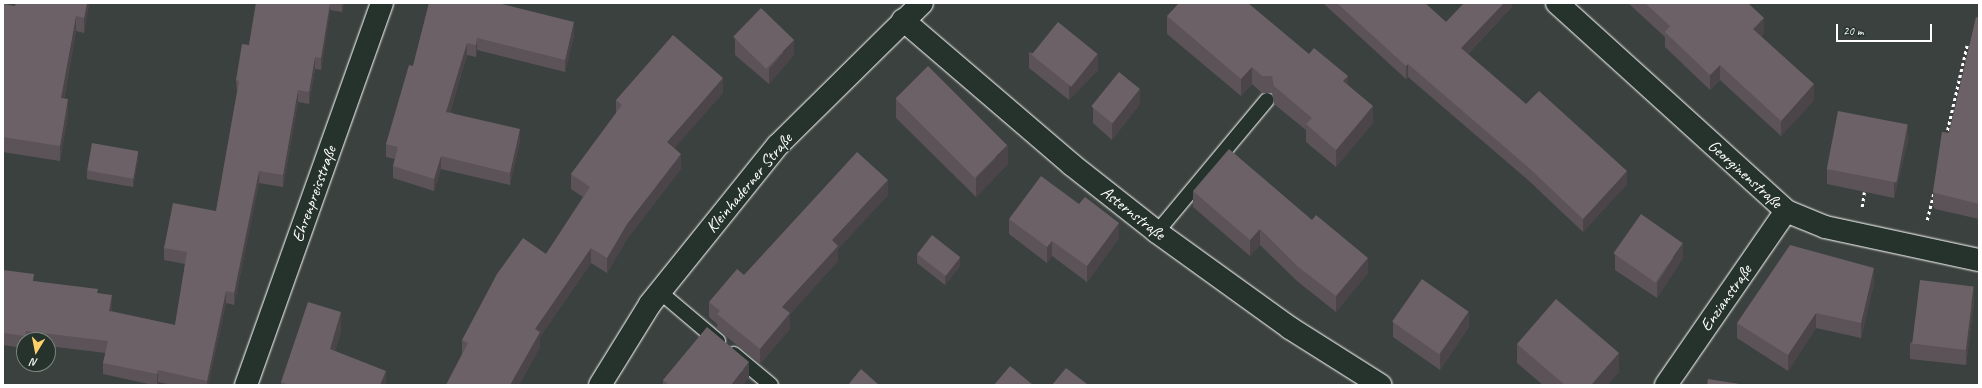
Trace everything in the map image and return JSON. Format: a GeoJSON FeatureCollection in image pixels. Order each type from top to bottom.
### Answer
{"type":"FeatureCollection","features":[{"type":"Feature","properties":{"kind":"street","name":"Ehrenpreisstraße"},"geometry":{"type":"LineString","coordinates":[[246,385],[382,3]]}},
{"type":"Feature","properties":{"kind":"street","name":"Kleinhaderner Straße"},"geometry":{"type":"LineString","coordinates":[[600,385],[660,292],[778,145],[903,20],[922,3]]}},
{"type":"Feature","properties":{"kind":"street","name":"Georginenstraße"},"geometry":{"type":"LineString","coordinates":[[1557,3],[1786,211],[1825,227],[1979,260]]}},
{"type":"Feature","properties":{"kind":"street","name":"Asternstraße"},"geometry":{"type":"LineString","coordinates":[[903,20],[1072,165],[1157,232],[1290,328],[1380,385]]}},
{"type":"Feature","properties":{"kind":"street","name":"Enzianstraße"},"geometry":{"type":"LineString","coordinates":[[1666,385],[1786,211]]}},
{"type":"Feature","properties":{"kind":"lane"},"geometry":{"type":"LineString","coordinates":[[1157,232],[1267,100]]}},
{"type":"Feature","properties":{"kind":"lane"},"geometry":{"type":"LineString","coordinates":[[660,292],[771,385]]}},
{"type":"Feature","properties":{"kind":"path"},"geometry":{"type":"LineString","coordinates":[[1945,142],[1967,45]]}},
{"type":"Feature","properties":{"kind":"path"},"geometry":{"type":"LineString","coordinates":[[1921,248],[1934,187]]}},
{"type":"Feature","properties":{"kind":"building"},"geometry":{"type":"Polygon","coordinates":[[[16,3],[87,3],[84,18],[76,16],[61,98],[68,99],[60,146],[3,137],[3,9],[4,4],[15,6],[16,3]]]}},
{"type":"Feature","properties":{"kind":"building"},"geometry":{"type":"Polygon","coordinates":[[[256,3],[330,3],[321,58],[315,57],[309,92],[298,90],[283,175],[259,171],[234,293],[226,291],[207,381],[158,370],[157,374],[103,363],[108,341],[56,335],[56,332],[26,331],[16,332],[16,335],[3,333],[3,270],[34,274],[33,281],[98,289],[97,293],[112,295],[109,311],[175,325],[187,252],[164,248],[173,203],[216,211],[239,81],[236,80],[242,44],[249,45],[256,3]]]}},
{"type":"Feature","properties":{"kind":"building"},"geometry":{"type":"Polygon","coordinates":[[[429,3],[498,3],[574,22],[565,60],[477,38],[476,45],[467,43],[446,112],[520,129],[510,173],[441,156],[434,179],[393,166],[398,147],[386,144],[409,65],[413,66],[429,3]]]}},
{"type":"Feature","properties":{"kind":"building"},"geometry":{"type":"Polygon","coordinates":[[[1179,3],[1248,3],[1309,54],[1314,48],[1348,76],[1343,81],[1373,106],[1336,150],[1306,124],[1312,118],[1274,86],[1272,76],[1262,76],[1252,67],[1241,79],[1167,16],[1179,3]]]}},
{"type":"Feature","properties":{"kind":"building"},"geometry":{"type":"Polygon","coordinates":[[[1337,3],[1425,3],[1446,22],[1464,3],[1504,3],[1461,48],[1526,104],[1539,91],[1627,171],[1583,219],[1528,167],[1408,64],[1406,66],[1337,3]]]}},
{"type":"Feature","properties":{"kind":"building"},"geometry":{"type":"Polygon","coordinates":[[[1645,3],[1748,3],[1764,18],[1753,29],[1814,84],[1781,121],[1720,65],[1710,75],[1665,32],[1670,26],[1645,3]]]}},
{"type":"Feature","properties":{"kind":"building"},"geometry":{"type":"Polygon","coordinates":[[[761,8],[794,40],[766,69],[733,37],[761,8]]]}},
{"type":"Feature","properties":{"kind":"building"},"geometry":{"type":"Polygon","coordinates":[[[1976,17],[1979,18],[1979,204],[1935,193],[1933,191],[1942,132],[1949,133],[1976,17]]]}},
{"type":"Feature","properties":{"kind":"building"},"geometry":{"type":"Polygon","coordinates":[[[1058,22],[1098,54],[1071,87],[1032,55],[1058,22]]]}},
{"type":"Feature","properties":{"kind":"building"},"geometry":{"type":"Polygon","coordinates":[[[673,35],[723,78],[667,142],[681,154],[627,224],[607,258],[591,248],[535,329],[540,332],[510,385],[446,385],[468,343],[462,340],[497,274],[523,238],[546,254],[590,187],[571,174],[622,105],[616,100],[673,35]]]}},
{"type":"Feature","properties":{"kind":"building"},"geometry":{"type":"Polygon","coordinates":[[[928,66],[1007,145],[975,178],[895,99],[928,66]]]}},
{"type":"Feature","properties":{"kind":"building"},"geometry":{"type":"Polygon","coordinates":[[[1119,72],[1140,89],[1112,123],[1091,106],[1119,72]]]}},
{"type":"Feature","properties":{"kind":"building"},"geometry":{"type":"Polygon","coordinates":[[[1838,111],[1908,125],[1896,182],[1827,169],[1838,111]]]}},
{"type":"Feature","properties":{"kind":"building"},"geometry":{"type":"Polygon","coordinates":[[[92,143],[138,151],[133,179],[87,171],[92,143]]]}},
{"type":"Feature","properties":{"kind":"building"},"geometry":{"type":"Polygon","coordinates":[[[1229,149],[1312,220],[1316,215],[1368,258],[1336,296],[1297,266],[1260,229],[1250,240],[1193,191],[1229,149]]]}},
{"type":"Feature","properties":{"kind":"building"},"geometry":{"type":"Polygon","coordinates":[[[857,152],[888,180],[832,240],[838,246],[782,307],[790,313],[760,349],[717,314],[720,311],[709,302],[737,269],[744,275],[857,152]]]}},
{"type":"Feature","properties":{"kind":"building"},"geometry":{"type":"Polygon","coordinates":[[[1041,176],[1079,204],[1085,197],[1119,223],[1087,266],[1052,241],[1047,247],[1009,219],[1041,176]]]}},
{"type":"Feature","properties":{"kind":"building"},"geometry":{"type":"Polygon","coordinates":[[[1641,214],[1683,243],[1655,283],[1613,253],[1641,214]]]}},
{"type":"Feature","properties":{"kind":"building"},"geometry":{"type":"Polygon","coordinates":[[[932,235],[960,257],[946,276],[917,254],[932,235]]]}},
{"type":"Feature","properties":{"kind":"building"},"geometry":{"type":"Polygon","coordinates":[[[1790,245],[1874,268],[1861,323],[1816,313],[1788,355],[1737,323],[1790,245]]]}},
{"type":"Feature","properties":{"kind":"building"},"geometry":{"type":"Polygon","coordinates":[[[1422,279],[1469,312],[1439,354],[1392,322],[1422,279]]]}},
{"type":"Feature","properties":{"kind":"building"},"geometry":{"type":"Polygon","coordinates":[[[1920,280],[1974,287],[1966,350],[1912,344],[1920,280]]]}},
{"type":"Feature","properties":{"kind":"building"},"geometry":{"type":"Polygon","coordinates":[[[1556,299],[1619,353],[1591,385],[1565,385],[1517,344],[1556,299]]]}},
{"type":"Feature","properties":{"kind":"building"},"geometry":{"type":"Polygon","coordinates":[[[308,302],[341,312],[330,349],[386,371],[380,385],[289,385],[281,382],[308,302]]]}},
{"type":"Feature","properties":{"kind":"building"},"geometry":{"type":"Polygon","coordinates":[[[707,327],[749,362],[731,385],[669,385],[663,380],[707,327]]]}},
{"type":"Feature","properties":{"kind":"building"},"geometry":{"type":"Polygon","coordinates":[[[1010,366],[1033,385],[994,385],[1010,366]]]}},
{"type":"Feature","properties":{"kind":"building"},"geometry":{"type":"Polygon","coordinates":[[[1066,368],[1087,384],[1052,385],[1066,368]]]}},
{"type":"Feature","properties":{"kind":"building"},"geometry":{"type":"Polygon","coordinates":[[[861,369],[879,385],[848,385],[861,369]]]}},
{"type":"Feature","properties":{"kind":"building"},"geometry":{"type":"Polygon","coordinates":[[[1708,379],[1746,385],[1707,385],[1708,379]]]}}]}
